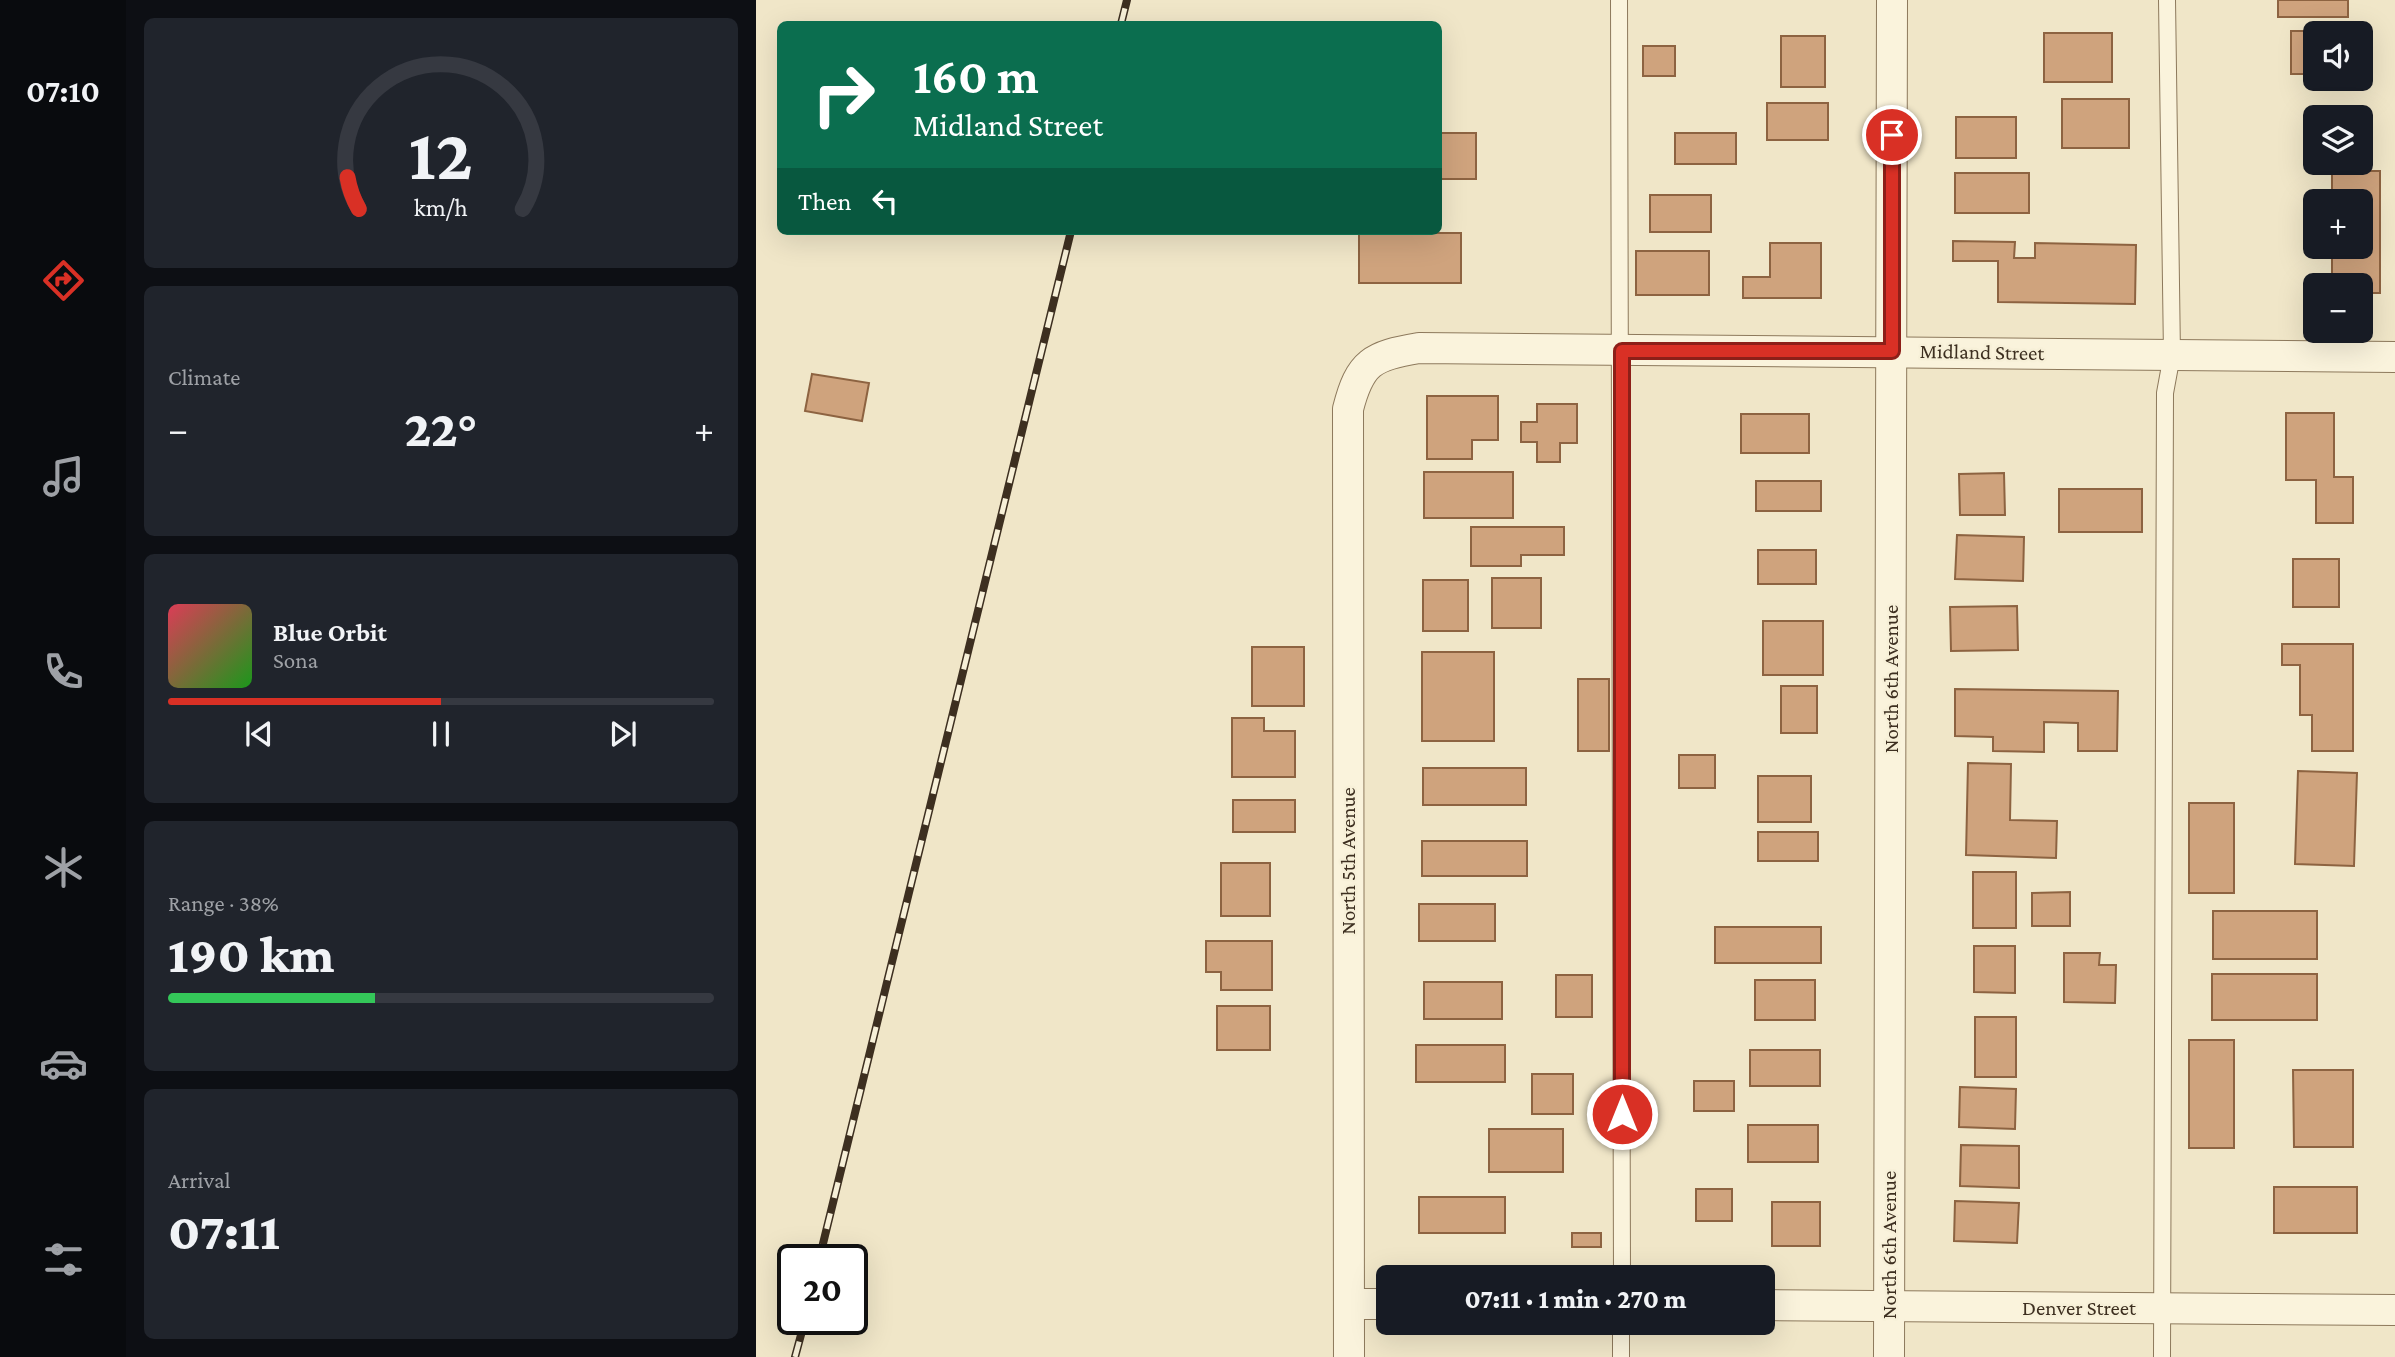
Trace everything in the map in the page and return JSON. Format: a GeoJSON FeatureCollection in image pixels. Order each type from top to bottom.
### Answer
{"type":"FeatureCollection","features":[{"type":"Feature","properties":{"kind":"street","name":"North 6th Avenue"},"geometry":{"type":"LineString","coordinates":[[1889,1357],[1892,0]]}},
{"type":"Feature","properties":{"kind":"street","name":"Midland Street"},"geometry":{"type":"LineString","coordinates":[[1364,368],[1387,353],[1419,348],[2395,357]]}},
{"type":"Feature","properties":{"kind":"street","name":"North 5th Avenue"},"geometry":{"type":"LineString","coordinates":[[1349,1357],[1348,409],[1356,380],[1364,368]]}},
{"type":"Feature","properties":{"kind":"street"},"geometry":{"type":"LineString","coordinates":[[1349,1304],[1376,1304]]}},
{"type":"Feature","properties":{"kind":"street","name":"Denver Street"},"geometry":{"type":"LineString","coordinates":[[1775,1306],[2395,1310]]}},
{"type":"Feature","properties":{"kind":"lane"},"geometry":{"type":"LineString","coordinates":[[1619,0],[1622,351],[1622,1265]]}},
{"type":"Feature","properties":{"kind":"lane"},"geometry":{"type":"LineString","coordinates":[[2162,1357],[2165,393],[2172,355],[2167,0]]}},
{"type":"Feature","properties":{"kind":"lane"},"geometry":{"type":"LineString","coordinates":[[1621,1335],[1621,1357]]}},
{"type":"Feature","properties":{"kind":"building"},"geometry":{"type":"Polygon","coordinates":[[[2278,0],[2348,0],[2348,17],[2278,17],[2278,0]]]}},
{"type":"Feature","properties":{"kind":"building"},"geometry":{"type":"Polygon","coordinates":[[[2291,31],[2303,31],[2303,74],[2291,74],[2291,31]]]}},
{"type":"Feature","properties":{"kind":"building"},"geometry":{"type":"Polygon","coordinates":[[[2044,33],[2112,33],[2112,82],[2044,82],[2044,33]]]}},
{"type":"Feature","properties":{"kind":"building"},"geometry":{"type":"Polygon","coordinates":[[[1781,36],[1825,36],[1825,87],[1781,87],[1781,36]]]}},
{"type":"Feature","properties":{"kind":"building"},"geometry":{"type":"Polygon","coordinates":[[[1643,46],[1675,46],[1675,76],[1643,76],[1643,46]]]}},
{"type":"Feature","properties":{"kind":"building"},"geometry":{"type":"Polygon","coordinates":[[[2062,99],[2129,99],[2129,148],[2062,148],[2062,99]]]}},
{"type":"Feature","properties":{"kind":"building"},"geometry":{"type":"Polygon","coordinates":[[[1767,103],[1828,103],[1828,140],[1767,140],[1767,103]]]}},
{"type":"Feature","properties":{"kind":"building"},"geometry":{"type":"Polygon","coordinates":[[[1956,117],[2016,117],[2016,158],[1956,158],[1956,117]]]}},
{"type":"Feature","properties":{"kind":"building"},"geometry":{"type":"Polygon","coordinates":[[[1442,133],[1476,133],[1476,179],[1442,179],[1442,133]]]}},
{"type":"Feature","properties":{"kind":"building"},"geometry":{"type":"Polygon","coordinates":[[[1675,133],[1736,133],[1736,164],[1675,164],[1675,133]]]}},
{"type":"Feature","properties":{"kind":"building"},"geometry":{"type":"Polygon","coordinates":[[[2373,171],[2380,171],[2380,293],[2373,293],[2373,273],[2332,273],[2332,259],[2373,259],[2373,189],[2332,189],[2332,175],[2373,175],[2373,171]]]}},
{"type":"Feature","properties":{"kind":"building"},"geometry":{"type":"Polygon","coordinates":[[[1955,173],[2029,173],[2029,213],[1955,213],[1955,173]]]}},
{"type":"Feature","properties":{"kind":"building"},"geometry":{"type":"Polygon","coordinates":[[[1650,195],[1711,195],[1711,232],[1650,232],[1650,195]]]}},
{"type":"Feature","properties":{"kind":"building"},"geometry":{"type":"Polygon","coordinates":[[[1461,233],[1461,283],[1359,283],[1359,235],[1461,233]]]}},
{"type":"Feature","properties":{"kind":"building"},"geometry":{"type":"Polygon","coordinates":[[[1953,241],[2015,242],[2014,258],[2035,258],[2035,243],[2136,245],[2135,304],[1998,302],[1998,261],[1953,261],[1953,241]]]}},
{"type":"Feature","properties":{"kind":"building"},"geometry":{"type":"Polygon","coordinates":[[[1770,243],[1821,243],[1821,298],[1743,298],[1743,277],[1770,277],[1770,243]]]}},
{"type":"Feature","properties":{"kind":"building"},"geometry":{"type":"Polygon","coordinates":[[[1636,251],[1709,251],[1709,295],[1636,295],[1636,251]]]}},
{"type":"Feature","properties":{"kind":"building"},"geometry":{"type":"Polygon","coordinates":[[[812,374],[869,383],[862,421],[805,411],[812,374]]]}},
{"type":"Feature","properties":{"kind":"building"},"geometry":{"type":"Polygon","coordinates":[[[1427,396],[1498,396],[1498,440],[1472,440],[1472,459],[1427,459],[1427,396]]]}},
{"type":"Feature","properties":{"kind":"building"},"geometry":{"type":"Polygon","coordinates":[[[1537,404],[1577,404],[1577,443],[1560,443],[1560,462],[1537,462],[1537,442],[1521,442],[1521,422],[1537,422],[1537,404]]]}},
{"type":"Feature","properties":{"kind":"building"},"geometry":{"type":"Polygon","coordinates":[[[2286,413],[2334,413],[2334,477],[2353,477],[2353,523],[2316,523],[2316,480],[2286,480],[2286,413]]]}},
{"type":"Feature","properties":{"kind":"building"},"geometry":{"type":"Polygon","coordinates":[[[1741,414],[1809,414],[1809,453],[1741,453],[1741,414]]]}},
{"type":"Feature","properties":{"kind":"building"},"geometry":{"type":"Polygon","coordinates":[[[1424,472],[1513,472],[1513,518],[1424,518],[1424,472]]]}},
{"type":"Feature","properties":{"kind":"building"},"geometry":{"type":"Polygon","coordinates":[[[2004,473],[2005,515],[1960,515],[1959,474],[2004,473]]]}},
{"type":"Feature","properties":{"kind":"building"},"geometry":{"type":"Polygon","coordinates":[[[1756,481],[1821,481],[1821,511],[1756,511],[1756,481]]]}},
{"type":"Feature","properties":{"kind":"building"},"geometry":{"type":"Polygon","coordinates":[[[2059,489],[2142,489],[2142,532],[2059,532],[2059,489]]]}},
{"type":"Feature","properties":{"kind":"building"},"geometry":{"type":"Polygon","coordinates":[[[1471,527],[1564,527],[1564,555],[1521,555],[1521,566],[1471,566],[1471,527]]]}},
{"type":"Feature","properties":{"kind":"building"},"geometry":{"type":"Polygon","coordinates":[[[1957,535],[2024,537],[2023,581],[1955,579],[1957,535]]]}},
{"type":"Feature","properties":{"kind":"building"},"geometry":{"type":"Polygon","coordinates":[[[1758,550],[1816,550],[1816,584],[1758,584],[1758,550]]]}},
{"type":"Feature","properties":{"kind":"building"},"geometry":{"type":"Polygon","coordinates":[[[2293,559],[2339,559],[2339,607],[2293,607],[2293,559]]]}},
{"type":"Feature","properties":{"kind":"building"},"geometry":{"type":"Polygon","coordinates":[[[1492,578],[1541,578],[1541,628],[1492,628],[1492,578]]]}},
{"type":"Feature","properties":{"kind":"building"},"geometry":{"type":"Polygon","coordinates":[[[1423,580],[1468,580],[1468,631],[1423,631],[1423,580]]]}},
{"type":"Feature","properties":{"kind":"building"},"geometry":{"type":"Polygon","coordinates":[[[2017,606],[2018,650],[1951,651],[1950,607],[2017,606]]]}},
{"type":"Feature","properties":{"kind":"building"},"geometry":{"type":"Polygon","coordinates":[[[1763,621],[1823,621],[1823,675],[1763,675],[1763,621]]]}},
{"type":"Feature","properties":{"kind":"building"},"geometry":{"type":"Polygon","coordinates":[[[2282,644],[2353,644],[2353,751],[2312,751],[2312,715],[2300,715],[2300,665],[2282,665],[2282,644]]]}},
{"type":"Feature","properties":{"kind":"building"},"geometry":{"type":"Polygon","coordinates":[[[1252,647],[1304,647],[1304,706],[1252,706],[1252,647]]]}},
{"type":"Feature","properties":{"kind":"building"},"geometry":{"type":"Polygon","coordinates":[[[1422,652],[1494,652],[1494,741],[1422,741],[1422,652]]]}},
{"type":"Feature","properties":{"kind":"building"},"geometry":{"type":"Polygon","coordinates":[[[1578,679],[1609,679],[1609,751],[1578,751],[1578,679]]]}},
{"type":"Feature","properties":{"kind":"building"},"geometry":{"type":"Polygon","coordinates":[[[1781,686],[1817,686],[1817,733],[1781,733],[1781,686]]]}},
{"type":"Feature","properties":{"kind":"building"},"geometry":{"type":"Polygon","coordinates":[[[1955,689],[2118,691],[2117,751],[2078,751],[2078,723],[2044,722],[2044,752],[1993,751],[1993,737],[1955,736],[1955,689]]]}},
{"type":"Feature","properties":{"kind":"building"},"geometry":{"type":"Polygon","coordinates":[[[1232,718],[1264,718],[1264,731],[1295,731],[1295,777],[1232,777],[1232,718]]]}},
{"type":"Feature","properties":{"kind":"building"},"geometry":{"type":"Polygon","coordinates":[[[1679,755],[1715,755],[1715,788],[1679,788],[1679,755]]]}},
{"type":"Feature","properties":{"kind":"building"},"geometry":{"type":"Polygon","coordinates":[[[1968,763],[2011,764],[2010,820],[2057,821],[2056,858],[1966,855],[1968,763]]]}},
{"type":"Feature","properties":{"kind":"building"},"geometry":{"type":"Polygon","coordinates":[[[1423,768],[1526,768],[1526,805],[1423,805],[1423,768]]]}},
{"type":"Feature","properties":{"kind":"building"},"geometry":{"type":"Polygon","coordinates":[[[2298,771],[2357,773],[2354,866],[2295,864],[2298,771]]]}},
{"type":"Feature","properties":{"kind":"building"},"geometry":{"type":"Polygon","coordinates":[[[1758,776],[1811,776],[1811,822],[1758,822],[1758,776]]]}},
{"type":"Feature","properties":{"kind":"building"},"geometry":{"type":"Polygon","coordinates":[[[1233,800],[1295,800],[1295,832],[1233,832],[1233,800]]]}},
{"type":"Feature","properties":{"kind":"building"},"geometry":{"type":"Polygon","coordinates":[[[2189,803],[2234,803],[2234,893],[2189,893],[2189,803]]]}},
{"type":"Feature","properties":{"kind":"building"},"geometry":{"type":"Polygon","coordinates":[[[1758,832],[1818,832],[1818,861],[1758,861],[1758,832]]]}},
{"type":"Feature","properties":{"kind":"building"},"geometry":{"type":"Polygon","coordinates":[[[1422,841],[1527,841],[1527,876],[1422,876],[1422,841]]]}},
{"type":"Feature","properties":{"kind":"building"},"geometry":{"type":"Polygon","coordinates":[[[1221,863],[1270,863],[1270,916],[1221,916],[1221,863]]]}},
{"type":"Feature","properties":{"kind":"building"},"geometry":{"type":"Polygon","coordinates":[[[1973,872],[2016,872],[2016,928],[1973,928],[1973,872]]]}},
{"type":"Feature","properties":{"kind":"building"},"geometry":{"type":"Polygon","coordinates":[[[2070,892],[2070,926],[2032,926],[2032,893],[2070,892]]]}},
{"type":"Feature","properties":{"kind":"building"},"geometry":{"type":"Polygon","coordinates":[[[1419,904],[1495,904],[1495,941],[1419,941],[1419,904]]]}},
{"type":"Feature","properties":{"kind":"building"},"geometry":{"type":"Polygon","coordinates":[[[2213,911],[2317,911],[2317,959],[2213,959],[2213,911]]]}},
{"type":"Feature","properties":{"kind":"building"},"geometry":{"type":"Polygon","coordinates":[[[1715,927],[1821,927],[1821,963],[1715,963],[1715,927]]]}},
{"type":"Feature","properties":{"kind":"building"},"geometry":{"type":"Polygon","coordinates":[[[1206,941],[1272,941],[1272,990],[1221,990],[1221,972],[1206,972],[1206,941]]]}},
{"type":"Feature","properties":{"kind":"building"},"geometry":{"type":"Polygon","coordinates":[[[1974,946],[2015,946],[2015,993],[1974,992],[1974,946]]]}},
{"type":"Feature","properties":{"kind":"building"},"geometry":{"type":"Polygon","coordinates":[[[2064,953],[2100,953],[2099,965],[2116,965],[2115,1003],[2064,1002],[2064,953]]]}},
{"type":"Feature","properties":{"kind":"building"},"geometry":{"type":"Polygon","coordinates":[[[2212,974],[2317,974],[2317,1020],[2212,1020],[2212,974]]]}},
{"type":"Feature","properties":{"kind":"building"},"geometry":{"type":"Polygon","coordinates":[[[1556,975],[1592,975],[1592,1017],[1556,1017],[1556,975]]]}},
{"type":"Feature","properties":{"kind":"building"},"geometry":{"type":"Polygon","coordinates":[[[1755,980],[1815,980],[1815,1020],[1755,1020],[1755,980]]]}},
{"type":"Feature","properties":{"kind":"building"},"geometry":{"type":"Polygon","coordinates":[[[1424,982],[1502,982],[1502,1019],[1424,1019],[1424,982]]]}},
{"type":"Feature","properties":{"kind":"building"},"geometry":{"type":"Polygon","coordinates":[[[1217,1006],[1270,1006],[1270,1050],[1217,1050],[1217,1006]]]}},
{"type":"Feature","properties":{"kind":"building"},"geometry":{"type":"Polygon","coordinates":[[[1975,1017],[2016,1017],[2016,1077],[1975,1077],[1975,1017]]]}},
{"type":"Feature","properties":{"kind":"building"},"geometry":{"type":"Polygon","coordinates":[[[2189,1040],[2234,1040],[2234,1148],[2189,1148],[2189,1040]]]}},
{"type":"Feature","properties":{"kind":"building"},"geometry":{"type":"Polygon","coordinates":[[[1416,1045],[1505,1045],[1505,1082],[1416,1082],[1416,1045]]]}},
{"type":"Feature","properties":{"kind":"building"},"geometry":{"type":"Polygon","coordinates":[[[1750,1050],[1820,1050],[1820,1086],[1750,1086],[1750,1050]]]}},
{"type":"Feature","properties":{"kind":"building"},"geometry":{"type":"Polygon","coordinates":[[[2293,1070],[2353,1070],[2353,1147],[2294,1147],[2293,1070]]]}},
{"type":"Feature","properties":{"kind":"building"},"geometry":{"type":"Polygon","coordinates":[[[1532,1074],[1573,1074],[1573,1114],[1532,1114],[1532,1074]]]}},
{"type":"Feature","properties":{"kind":"building"},"geometry":{"type":"Polygon","coordinates":[[[1694,1081],[1734,1081],[1734,1111],[1694,1111],[1694,1081]]]}},
{"type":"Feature","properties":{"kind":"building"},"geometry":{"type":"Polygon","coordinates":[[[1960,1087],[2016,1089],[2015,1129],[1959,1127],[1960,1087]]]}},
{"type":"Feature","properties":{"kind":"building"},"geometry":{"type":"Polygon","coordinates":[[[1748,1125],[1818,1125],[1818,1162],[1748,1162],[1748,1125]]]}},
{"type":"Feature","properties":{"kind":"building"},"geometry":{"type":"Polygon","coordinates":[[[1489,1129],[1563,1129],[1563,1172],[1489,1172],[1489,1129]]]}},
{"type":"Feature","properties":{"kind":"building"},"geometry":{"type":"Polygon","coordinates":[[[1961,1145],[2019,1146],[2019,1188],[1960,1186],[1961,1145]]]}},
{"type":"Feature","properties":{"kind":"building"},"geometry":{"type":"Polygon","coordinates":[[[2274,1187],[2357,1187],[2357,1233],[2274,1233],[2274,1187]]]}},
{"type":"Feature","properties":{"kind":"building"},"geometry":{"type":"Polygon","coordinates":[[[1696,1189],[1732,1189],[1732,1221],[1696,1221],[1696,1189]]]}},
{"type":"Feature","properties":{"kind":"building"},"geometry":{"type":"Polygon","coordinates":[[[1419,1197],[1505,1197],[1505,1233],[1419,1233],[1419,1197]]]}},
{"type":"Feature","properties":{"kind":"building"},"geometry":{"type":"Polygon","coordinates":[[[1955,1201],[2019,1203],[2017,1243],[1954,1241],[1955,1201]]]}},
{"type":"Feature","properties":{"kind":"building"},"geometry":{"type":"Polygon","coordinates":[[[1772,1202],[1820,1202],[1820,1246],[1772,1246],[1772,1202]]]}},
{"type":"Feature","properties":{"kind":"building"},"geometry":{"type":"Polygon","coordinates":[[[1572,1233],[1601,1233],[1601,1247],[1572,1247],[1572,1233]]]}},
{"type":"Feature","properties":{"kind":"railway"},"geometry":{"type":"LineString","coordinates":[[1122,21],[1127,0]]}},
{"type":"Feature","properties":{"kind":"railway"},"geometry":{"type":"LineString","coordinates":[[823,1244],[1070,235]]}},
{"type":"Feature","properties":{"kind":"railway"},"geometry":{"type":"LineString","coordinates":[[795,1357],[801,1335]]}},
{"type":"Feature","properties":{"kind":"route"},"geometry":{"type":"LineString","coordinates":[[1622,1114],[1622,351],[1892,351],[1892,135]]}}]}
